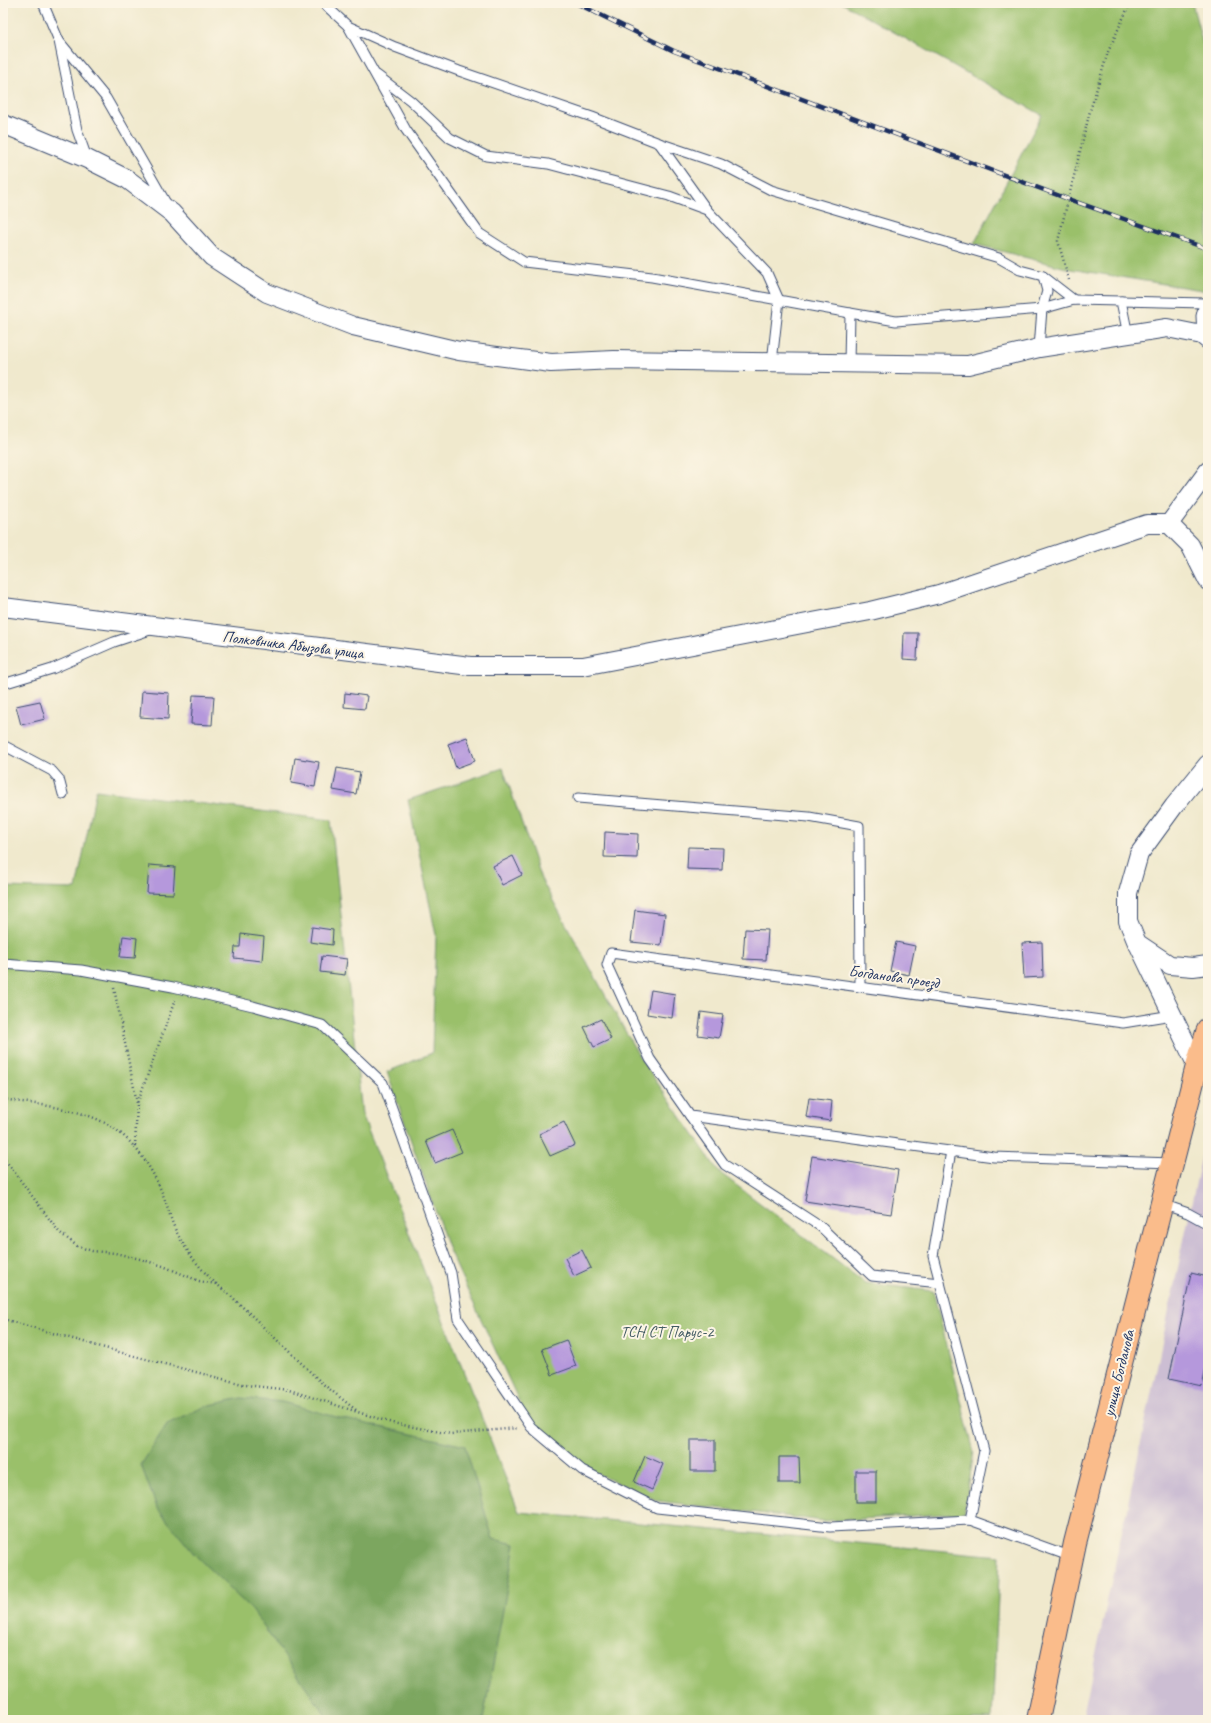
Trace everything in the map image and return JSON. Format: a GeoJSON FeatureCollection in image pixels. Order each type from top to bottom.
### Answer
{"type":"FeatureCollection","features":[{"type":"Feature","properties":{"kind":"main road","name":"улица Богданова"},"geometry":{"type":"LineString","coordinates":[[1038,1720],[1072,1557],[1172,1163],[1208,1029]]}},
{"type":"Feature","properties":{"kind":"street"},"geometry":{"type":"LineString","coordinates":[[3,124],[87,159],[127,179],[172,213],[212,257],[267,294],[353,326],[459,352],[551,363],[614,360],[968,365],[1039,348],[1167,328],[1205,338]]}},
{"type":"Feature","properties":{"kind":"street"},"geometry":{"type":"LineString","coordinates":[[1208,471],[1169,524],[1190,545],[1208,581]]}},
{"type":"Feature","properties":{"kind":"street","name":"Полковника Абызова улица"},"geometry":{"type":"LineString","coordinates":[[3,607],[470,666],[583,666],[870,611],[939,594],[1147,524],[1169,524]]}},
{"type":"Feature","properties":{"kind":"street"},"geometry":{"type":"LineString","coordinates":[[1197,1066],[1137,943],[1128,921],[1128,893],[1139,854],[1174,806],[1208,764]]}},
{"type":"Feature","properties":{"kind":"street"},"geometry":{"type":"LineString","coordinates":[[1137,943],[1170,965],[1208,965]]}},
{"type":"Feature","properties":{"kind":"lane"},"geometry":{"type":"LineString","coordinates":[[43,3],[59,41],[77,130],[87,159]]}},
{"type":"Feature","properties":{"kind":"lane"},"geometry":{"type":"LineString","coordinates":[[323,3],[348,26],[406,130],[480,233],[524,262],[652,277],[896,321],[1042,309],[1074,300],[1206,303],[1201,316],[1205,338]]}},
{"type":"Feature","properties":{"kind":"lane"},"geometry":{"type":"LineString","coordinates":[[348,26],[395,47],[459,71],[721,164],[771,190],[999,258],[1020,270],[1043,276],[1074,300]]}},
{"type":"Feature","properties":{"kind":"lane"},"geometry":{"type":"LineString","coordinates":[[59,41],[106,98],[172,213]]}},
{"type":"Feature","properties":{"kind":"lane"},"geometry":{"type":"LineString","coordinates":[[373,71],[411,101],[450,138],[486,156],[548,164],[669,196],[707,210]]}},
{"type":"Feature","properties":{"kind":"lane"},"geometry":{"type":"LineString","coordinates":[[659,143],[707,210],[767,273],[780,300],[772,362]]}},
{"type":"Feature","properties":{"kind":"lane"},"geometry":{"type":"LineString","coordinates":[[1039,348],[1042,309],[1047,291],[1043,276]]}},
{"type":"Feature","properties":{"kind":"lane"},"geometry":{"type":"LineString","coordinates":[[1122,302],[1128,335]]}},
{"type":"Feature","properties":{"kind":"lane"},"geometry":{"type":"LineString","coordinates":[[849,363],[850,313]]}},
{"type":"Feature","properties":{"kind":"lane"},"geometry":{"type":"LineString","coordinates":[[3,684],[52,669],[114,642],[159,627]]}},
{"type":"Feature","properties":{"kind":"lane"},"geometry":{"type":"LineString","coordinates":[[3,745],[52,771],[59,779],[63,794]]}},
{"type":"Feature","properties":{"kind":"lane"},"geometry":{"type":"LineString","coordinates":[[578,798],[809,816],[859,826],[860,987]]}},
{"type":"Feature","properties":{"kind":"lane","name":"Богданова проезд"},"geometry":{"type":"LineString","coordinates":[[690,1116],[650,1059],[608,965],[611,953],[1123,1023],[1172,1014]]}},
{"type":"Feature","properties":{"kind":"lane"},"geometry":{"type":"LineString","coordinates":[[3,964],[81,970],[180,989],[322,1025],[382,1083],[451,1273],[458,1319],[531,1427],[582,1470],[657,1508],[830,1527],[970,1520],[1072,1557]]}},
{"type":"Feature","properties":{"kind":"lane"},"geometry":{"type":"LineString","coordinates":[[690,1116],[994,1157],[1172,1163]]}},
{"type":"Feature","properties":{"kind":"lane"},"geometry":{"type":"LineString","coordinates":[[690,1116],[724,1165],[821,1227],[872,1276],[940,1283]]}},
{"type":"Feature","properties":{"kind":"lane"},"geometry":{"type":"LineString","coordinates":[[951,1151],[933,1256],[984,1451],[970,1520]]}},
{"type":"Feature","properties":{"kind":"lane"},"geometry":{"type":"LineString","coordinates":[[1162,1204],[1188,1213],[1208,1224]]}},
{"type":"Feature","properties":{"kind":"path"},"geometry":{"type":"LineString","coordinates":[[1074,300],[1058,241],[1090,110],[1108,52],[1130,3]]}},
{"type":"Feature","properties":{"kind":"path"},"geometry":{"type":"LineString","coordinates":[[112,976],[137,1104]]}},
{"type":"Feature","properties":{"kind":"path"},"geometry":{"type":"LineString","coordinates":[[134,1146],[137,1104],[157,1046],[180,989]]}},
{"type":"Feature","properties":{"kind":"path"},"geometry":{"type":"LineString","coordinates":[[3,1099],[69,1110],[96,1119],[118,1130],[134,1146],[159,1186],[176,1231],[191,1255],[216,1284],[229,1294],[323,1384],[358,1412]]}},
{"type":"Feature","properties":{"kind":"path"},"geometry":{"type":"LineString","coordinates":[[3,1157],[59,1232],[77,1246],[92,1251],[114,1253],[140,1259],[163,1266],[199,1281],[216,1284]]}},
{"type":"Feature","properties":{"kind":"path"},"geometry":{"type":"LineString","coordinates":[[3,1319],[119,1352],[246,1385],[288,1390],[392,1423],[450,1434],[531,1427]]}},
{"type":"Feature","properties":{"kind":"shaded area"},"geometry":{"type":"Polygon","coordinates":[[[1208,1126],[1208,1720],[1082,1720],[1208,1126]]]}},
{"type":"Feature","properties":{"kind":"green space"},"geometry":{"type":"Polygon","coordinates":[[[842,3],[1192,3],[1208,63],[1208,291],[1070,269],[974,244],[1042,115],[842,3]]]}},
{"type":"Feature","properties":{"kind":"green space","name":"ТСН СТ Парус-2"},"geometry":{"type":"Polygon","coordinates":[[[503,768],[541,879],[639,1056],[719,1172],[865,1283],[933,1291],[974,1452],[964,1513],[824,1521],[658,1501],[589,1470],[529,1423],[449,1250],[387,1072],[432,1053],[436,935],[408,800],[503,768]]]}},
{"type":"Feature","properties":{"kind":"green space"},"geometry":{"type":"Polygon","coordinates":[[[96,790],[331,820],[362,1114],[519,1512],[1000,1556],[992,1720],[3,1720],[3,887],[76,889],[96,790]]]}},
{"type":"Feature","properties":{"kind":"green space"},"geometry":{"type":"Polygon","coordinates":[[[241,1398],[282,1402],[340,1418],[465,1446],[493,1539],[515,1544],[483,1720],[329,1720],[252,1610],[195,1555],[157,1508],[141,1465],[167,1424],[206,1406],[241,1398]]]}},
{"type":"Feature","properties":{"kind":"building"},"geometry":{"type":"Polygon","coordinates":[[[904,633],[918,633],[917,660],[903,659],[904,633]]]}},
{"type":"Feature","properties":{"kind":"building"},"geometry":{"type":"Polygon","coordinates":[[[142,691],[169,693],[168,719],[140,717],[142,691]]]}},
{"type":"Feature","properties":{"kind":"building"},"geometry":{"type":"Polygon","coordinates":[[[345,693],[367,696],[365,709],[344,707],[345,693]]]}},
{"type":"Feature","properties":{"kind":"building"},"geometry":{"type":"Polygon","coordinates":[[[193,695],[214,696],[212,725],[191,724],[193,695]]]}},
{"type":"Feature","properties":{"kind":"building"},"geometry":{"type":"Polygon","coordinates":[[[40,701],[45,719],[21,725],[16,706],[40,701]]]}},
{"type":"Feature","properties":{"kind":"building"},"geometry":{"type":"Polygon","coordinates":[[[467,737],[475,761],[456,768],[448,744],[467,737]]]}},
{"type":"Feature","properties":{"kind":"building"},"geometry":{"type":"Polygon","coordinates":[[[295,758],[319,762],[315,787],[291,783],[295,758]]]}},
{"type":"Feature","properties":{"kind":"building"},"geometry":{"type":"Polygon","coordinates":[[[337,768],[360,772],[356,794],[333,790],[337,768]]]}},
{"type":"Feature","properties":{"kind":"building"},"geometry":{"type":"Polygon","coordinates":[[[605,832],[638,834],[637,858],[604,857],[605,832]]]}},
{"type":"Feature","properties":{"kind":"building"},"geometry":{"type":"Polygon","coordinates":[[[688,847],[723,848],[722,870],[687,869],[688,847]]]}},
{"type":"Feature","properties":{"kind":"building"},"geometry":{"type":"Polygon","coordinates":[[[513,856],[522,875],[502,885],[493,866],[513,856]]]}},
{"type":"Feature","properties":{"kind":"building"},"geometry":{"type":"Polygon","coordinates":[[[149,865],[175,867],[173,894],[147,893],[149,865]]]}},
{"type":"Feature","properties":{"kind":"building"},"geometry":{"type":"Polygon","coordinates":[[[635,910],[665,914],[661,945],[631,942],[635,910]]]}},
{"type":"Feature","properties":{"kind":"building"},"geometry":{"type":"Polygon","coordinates":[[[312,927],[333,930],[332,945],[310,942],[312,927]]]}},
{"type":"Feature","properties":{"kind":"building"},"geometry":{"type":"Polygon","coordinates":[[[745,929],[768,930],[766,960],[743,959],[745,929]]]}},
{"type":"Feature","properties":{"kind":"building"},"geometry":{"type":"Polygon","coordinates":[[[241,934],[264,937],[262,961],[234,958],[235,947],[240,947],[241,934]]]}},
{"type":"Feature","properties":{"kind":"building"},"geometry":{"type":"Polygon","coordinates":[[[123,936],[137,938],[135,958],[120,957],[123,936]]]}},
{"type":"Feature","properties":{"kind":"building"},"geometry":{"type":"Polygon","coordinates":[[[896,942],[915,946],[909,975],[890,971],[896,942]]]}},
{"type":"Feature","properties":{"kind":"building"},"geometry":{"type":"Polygon","coordinates":[[[1042,942],[1043,977],[1024,978],[1022,943],[1042,942]]]}},
{"type":"Feature","properties":{"kind":"building"},"geometry":{"type":"Polygon","coordinates":[[[322,956],[347,959],[345,975],[320,972],[322,956]]]}},
{"type":"Feature","properties":{"kind":"building"},"geometry":{"type":"Polygon","coordinates":[[[651,990],[675,994],[672,1018],[647,1014],[651,990]]]}},
{"type":"Feature","properties":{"kind":"building"},"geometry":{"type":"Polygon","coordinates":[[[701,1012],[723,1015],[719,1038],[698,1035],[701,1012]]]}},
{"type":"Feature","properties":{"kind":"building"},"geometry":{"type":"Polygon","coordinates":[[[601,1019],[611,1039],[594,1047],[584,1027],[601,1019]]]}},
{"type":"Feature","properties":{"kind":"building"},"geometry":{"type":"Polygon","coordinates":[[[809,1098],[832,1101],[830,1121],[806,1117],[809,1098]]]}},
{"type":"Feature","properties":{"kind":"building"},"geometry":{"type":"Polygon","coordinates":[[[564,1122],[575,1145],[550,1156],[539,1134],[564,1122]]]}},
{"type":"Feature","properties":{"kind":"building"},"geometry":{"type":"Polygon","coordinates":[[[452,1130],[462,1152],[435,1163],[426,1141],[452,1130]]]}},
{"type":"Feature","properties":{"kind":"building"},"geometry":{"type":"Polygon","coordinates":[[[812,1156],[898,1170],[891,1214],[805,1201],[812,1156]]]}},
{"type":"Feature","properties":{"kind":"building"},"geometry":{"type":"Polygon","coordinates":[[[582,1250],[591,1268],[574,1276],[565,1258],[582,1250]]]}},
{"type":"Feature","properties":{"kind":"building"},"geometry":{"type":"Polygon","coordinates":[[[1191,1273],[1208,1277],[1208,1357],[1202,1386],[1169,1379],[1191,1273]]]}},
{"type":"Feature","properties":{"kind":"building"},"geometry":{"type":"Polygon","coordinates":[[[566,1340],[576,1366],[552,1375],[542,1349],[566,1340]]]}},
{"type":"Feature","properties":{"kind":"building"},"geometry":{"type":"Polygon","coordinates":[[[690,1440],[715,1440],[715,1471],[690,1471],[690,1440]]]}},
{"type":"Feature","properties":{"kind":"building"},"geometry":{"type":"Polygon","coordinates":[[[645,1456],[663,1464],[652,1490],[634,1482],[645,1456]]]}},
{"type":"Feature","properties":{"kind":"building"},"geometry":{"type":"Polygon","coordinates":[[[779,1457],[799,1457],[800,1483],[779,1483],[779,1457]]]}},
{"type":"Feature","properties":{"kind":"building"},"geometry":{"type":"Polygon","coordinates":[[[856,1471],[876,1471],[876,1502],[856,1502],[856,1471]]]}},
{"type":"Feature","properties":{"kind":"railway"},"geometry":{"type":"LineString","coordinates":[[576,3],[674,51],[1068,199],[1208,249]]}}]}
